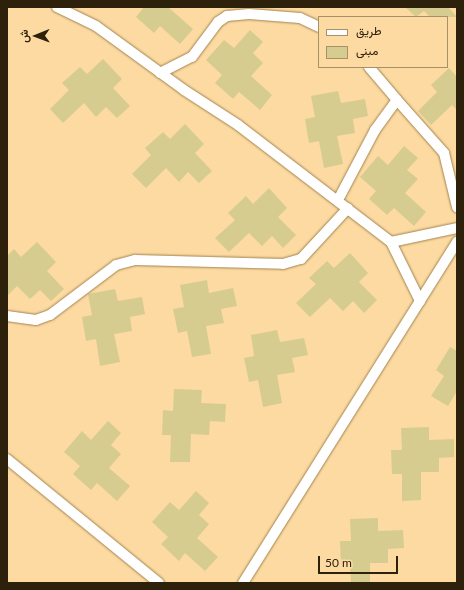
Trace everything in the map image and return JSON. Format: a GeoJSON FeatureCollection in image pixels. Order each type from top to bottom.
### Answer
{"type":"FeatureCollection","features":[{"type":"Feature","properties":{"kind":"street"},"geometry":{"type":"LineString","coordinates":[[57,7],[96,26],[160,73],[238,124],[392,242],[420,301]]}},
{"type":"Feature","properties":{"kind":"street"},"geometry":{"type":"LineString","coordinates":[[160,73],[192,57],[218,22],[228,16],[249,14],[300,18],[318,27]]}},
{"type":"Feature","properties":{"kind":"street"},"geometry":{"type":"LineString","coordinates":[[371,68],[444,153],[457,207]]}},
{"type":"Feature","properties":{"kind":"street"},"geometry":{"type":"LineString","coordinates":[[338,200],[375,130],[397,100]]}},
{"type":"Feature","properties":{"kind":"street"},"geometry":{"type":"LineString","coordinates":[[7,316],[36,320],[50,315],[116,264],[134,260],[284,264],[295,261],[348,208]]}},
{"type":"Feature","properties":{"kind":"street"},"geometry":{"type":"LineString","coordinates":[[392,242],[457,228]]}},
{"type":"Feature","properties":{"kind":"street"},"geometry":{"type":"LineString","coordinates":[[243,583],[457,242]]}},
{"type":"Feature","properties":{"kind":"street"},"geometry":{"type":"LineString","coordinates":[[7,459],[159,583]]}},
{"type":"Feature","properties":{"kind":"building"},"geometry":{"type":"Polygon","coordinates":[[[144,7],[168,7],[193,29],[180,44],[160,26],[154,33],[136,17],[144,7]]]}},
{"type":"Feature","properties":{"kind":"building"},"geometry":{"type":"Polygon","coordinates":[[[405,7],[448,7],[457,17],[429,16],[424,11],[415,16],[405,7]]]}},
{"type":"Feature","properties":{"kind":"building"},"geometry":{"type":"Polygon","coordinates":[[[250,30],[263,42],[253,53],[263,63],[251,76],[272,95],[260,110],[239,92],[233,99],[215,83],[222,75],[206,60],[224,40],[234,48],[250,30]]]}},
{"type":"Feature","properties":{"kind":"building"},"geometry":{"type":"Polygon","coordinates":[[[103,59],[122,79],[113,88],[130,106],[117,118],[106,107],[96,117],[84,103],[63,123],[50,109],[69,90],[62,83],[80,67],[87,74],[103,59]]]}},
{"type":"Feature","properties":{"kind":"building"},"geometry":{"type":"Polygon","coordinates":[[[449,68],[457,77],[457,110],[452,105],[431,125],[418,111],[437,92],[431,85],[449,68]]]}},
{"type":"Feature","properties":{"kind":"building"},"geometry":{"type":"Polygon","coordinates":[[[338,91],[341,103],[365,99],[368,116],[353,119],[355,133],[337,136],[343,164],[324,168],[319,141],[309,143],[305,119],[315,117],[311,96],[338,91]]]}},
{"type":"Feature","properties":{"kind":"building"},"geometry":{"type":"Polygon","coordinates":[[[185,124],[204,144],[195,153],[212,171],[199,183],[188,172],[179,182],[166,168],[146,188],[132,174],[151,155],[145,148],[163,132],[170,139],[185,124]]]}},
{"type":"Feature","properties":{"kind":"building"},"geometry":{"type":"Polygon","coordinates":[[[404,146],[418,158],[407,170],[418,179],[405,193],[426,212],[414,226],[394,208],[387,215],[369,199],[376,191],[360,177],[378,156],[388,165],[404,146]]]}},
{"type":"Feature","properties":{"kind":"building"},"geometry":{"type":"Polygon","coordinates":[[[269,188],[287,208],[278,217],[296,235],[283,248],[272,236],[262,246],[249,233],[229,252],[215,238],[235,220],[228,213],[246,196],[253,204],[269,188]]]}},
{"type":"Feature","properties":{"kind":"building"},"geometry":{"type":"Polygon","coordinates":[[[37,242],[56,262],[47,271],[64,289],[51,301],[40,290],[30,299],[17,286],[7,296],[7,256],[14,249],[21,257],[37,242]]]}},
{"type":"Feature","properties":{"kind":"building"},"geometry":{"type":"Polygon","coordinates":[[[350,253],[368,273],[359,282],[377,300],[364,313],[353,301],[343,311],[330,298],[310,317],[296,303],[316,284],[309,278],[327,261],[334,268],[350,253]]]}},
{"type":"Feature","properties":{"kind":"building"},"geometry":{"type":"Polygon","coordinates":[[[207,280],[209,293],[233,288],[237,306],[221,309],[224,323],[206,326],[211,354],[192,357],[187,331],[178,333],[173,309],[184,307],[180,285],[207,280]]]}},
{"type":"Feature","properties":{"kind":"building"},"geometry":{"type":"Polygon","coordinates":[[[115,289],[118,301],[142,297],[145,314],[130,317],[132,331],[114,334],[120,362],[100,366],[96,339],[86,341],[82,317],[92,315],[88,294],[115,289]]]}},
{"type":"Feature","properties":{"kind":"building"},"geometry":{"type":"Polygon","coordinates":[[[277,330],[280,342],[304,338],[308,355],[292,358],[295,372],[277,375],[282,403],[263,407],[258,380],[249,382],[244,358],[254,356],[251,335],[277,330]]]}},
{"type":"Feature","properties":{"kind":"building"},"geometry":{"type":"Polygon","coordinates":[[[450,347],[457,351],[457,391],[448,406],[431,396],[444,376],[436,370],[450,347]]]}},
{"type":"Feature","properties":{"kind":"building"},"geometry":{"type":"Polygon","coordinates":[[[174,389],[202,390],[201,403],[226,404],[225,422],[210,421],[209,435],[191,434],[190,462],[170,462],[171,435],[162,435],[163,410],[173,411],[174,389]]]}},
{"type":"Feature","properties":{"kind":"building"},"geometry":{"type":"Polygon","coordinates":[[[108,421],[121,433],[111,445],[121,454],[109,468],[130,486],[117,501],[97,483],[91,490],[73,474],[80,466],[64,452],[82,431],[91,440],[108,421]]]}},
{"type":"Feature","properties":{"kind":"building"},"geometry":{"type":"Polygon","coordinates":[[[429,427],[429,440],[454,439],[454,457],[439,458],[439,472],[421,472],[421,500],[402,501],[402,474],[392,474],[391,450],[402,450],[401,428],[429,427]]]}},
{"type":"Feature","properties":{"kind":"building"},"geometry":{"type":"Polygon","coordinates":[[[196,491],[209,503],[199,515],[209,524],[197,538],[218,557],[205,571],[185,553],[179,561],[161,544],[168,537],[152,522],[170,502],[179,510],[196,491]]]}},
{"type":"Feature","properties":{"kind":"building"},"geometry":{"type":"Polygon","coordinates":[[[378,518],[378,531],[403,530],[404,548],[388,549],[388,563],[370,563],[370,583],[351,583],[350,565],[341,565],[340,541],[351,541],[350,519],[378,518]]]}}]}
